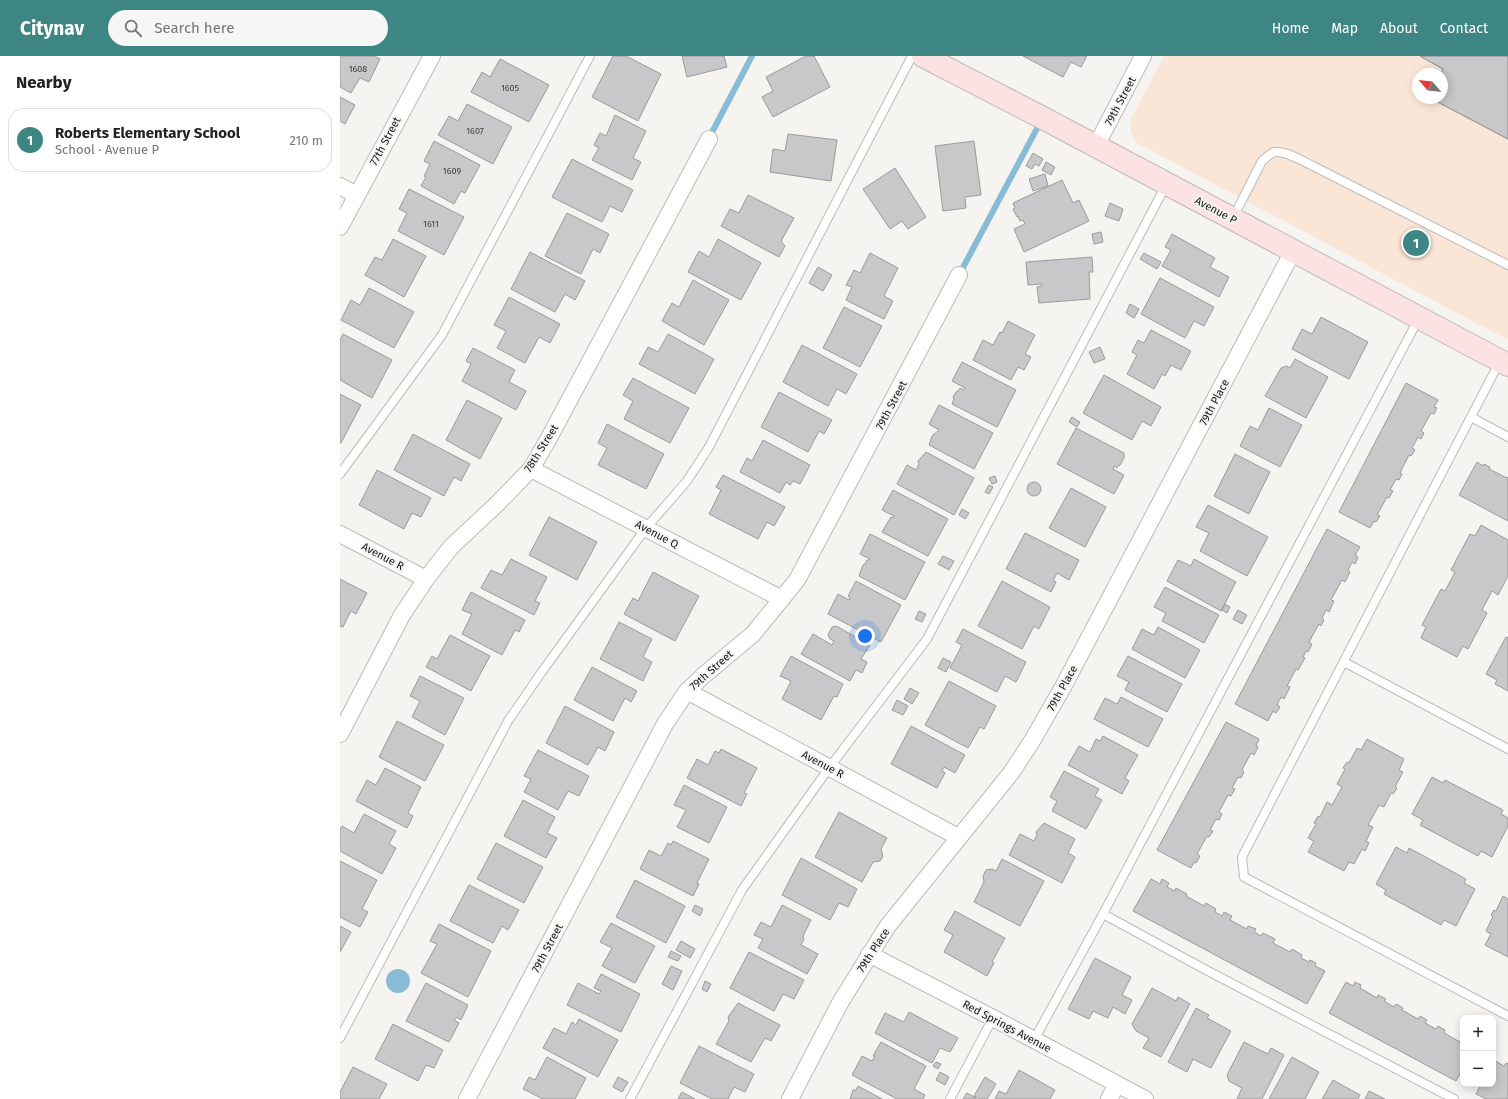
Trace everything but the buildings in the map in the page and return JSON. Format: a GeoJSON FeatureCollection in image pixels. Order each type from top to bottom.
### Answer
{"type":"FeatureCollection","features":[{"type":"Feature","properties":{"kind":"street","name":"77th Street"},"geometry":{"type":"LineString","coordinates":[[340,227],[432,56]]}},
{"type":"Feature","properties":{"kind":"street","name":"Avenue P"},"geometry":{"type":"LineString","coordinates":[[923,56],[1504,362]]}},
{"type":"Feature","properties":{"kind":"street","name":"79th Street"},"geometry":{"type":"LineString","coordinates":[[1096,146],[1143,56]]}},
{"type":"Feature","properties":{"kind":"street","name":"78th Street"},"geometry":{"type":"LineString","coordinates":[[340,734],[402,616],[426,579],[451,547],[531,469],[550,438],[709,139]]}},
{"type":"Feature","properties":{"kind":"street"},"geometry":{"type":"LineString","coordinates":[[340,186],[356,195]]}},
{"type":"Feature","properties":{"kind":"street","name":"79th Place"},"geometry":{"type":"LineString","coordinates":[[790,1099],[840,1003],[887,927],[1011,773],[1032,741],[1063,687],[1293,251]]}},
{"type":"Feature","properties":{"kind":"street","name":"79th Street"},"geometry":{"type":"LineString","coordinates":[[467,1099],[665,724],[687,691],[752,634],[801,574],[960,275]]}},
{"type":"Feature","properties":{"kind":"street","name":"Avenue Q"},"geometry":{"type":"LineString","coordinates":[[531,469],[782,599]]}},
{"type":"Feature","properties":{"kind":"street","name":"Avenue R"},"geometry":{"type":"LineString","coordinates":[[340,534],[426,579]]}},
{"type":"Feature","properties":{"kind":"street","name":"Avenue R"},"geometry":{"type":"LineString","coordinates":[[687,691],[958,837]]}},
{"type":"Feature","properties":{"kind":"street","name":"Red Springs Avenue"},"geometry":{"type":"LineString","coordinates":[[869,954],[1145,1099]]}},
{"type":"Feature","properties":{"kind":"street"},"geometry":{"type":"LineString","coordinates":[[1109,1099],[1117,1084]]}},
{"type":"Feature","properties":{"kind":"lane"},"geometry":{"type":"LineString","coordinates":[[340,474],[442,335],[590,56]]}},
{"type":"Feature","properties":{"kind":"lane"},"geometry":{"type":"LineString","coordinates":[[340,1038],[508,721],[646,528],[687,480],[709,447],[912,56]]}},
{"type":"Feature","properties":{"kind":"lane"},"geometry":{"type":"LineString","coordinates":[[1232,218],[1262,161],[1268,155],[1276,152],[1287,154],[1313,166],[1508,265]]}},
{"type":"Feature","properties":{"kind":"lane"},"geometry":{"type":"LineString","coordinates":[[630,1099],[742,890],[829,768],[927,639],[1167,184]]}},
{"type":"Feature","properties":{"kind":"lane"},"geometry":{"type":"LineString","coordinates":[[1034,1040],[1103,914],[1419,318]]}},
{"type":"Feature","properties":{"kind":"lane"},"geometry":{"type":"LineString","coordinates":[[1504,362],[1470,417],[1242,857],[1244,877],[1508,1016]]}},
{"type":"Feature","properties":{"kind":"lane"},"geometry":{"type":"LineString","coordinates":[[1470,417],[1508,437]]}},
{"type":"Feature","properties":{"kind":"lane"},"geometry":{"type":"LineString","coordinates":[[1344,662],[1508,749]]}},
{"type":"Feature","properties":{"kind":"lane"},"geometry":{"type":"LineString","coordinates":[[1103,914],[1236,986],[1454,1099]]}},
{"type":"Feature","properties":{"kind":"lane"},"geometry":{"type":"LineString","coordinates":[[950,1099],[993,1018]]}},
{"type":"Feature","properties":{"kind":"shaded area"},"geometry":{"type":"Polygon","coordinates":[[[1164,56],[1508,56],[1508,340],[1137,143],[1131,132],[1131,119],[1164,56]]]}},
{"type":"Feature","properties":{"kind":"water"},"geometry":{"type":"Polygon","coordinates":[[[398,969],[406,973],[410,981],[406,989],[398,993],[390,989],[386,981],[390,973],[398,969]]]}},
{"type":"Feature","properties":{"kind":"waterway"},"geometry":{"type":"LineString","coordinates":[[709,138],[752,56]]}},
{"type":"Feature","properties":{"kind":"waterway"},"geometry":{"type":"LineString","coordinates":[[959,275],[1041,121]]}},
{"type":"Feature","properties":{"kind":"place","name":"Roberts Elementary School"},"geometry":{"type":"Point","coordinates":[1416,243]}}]}
